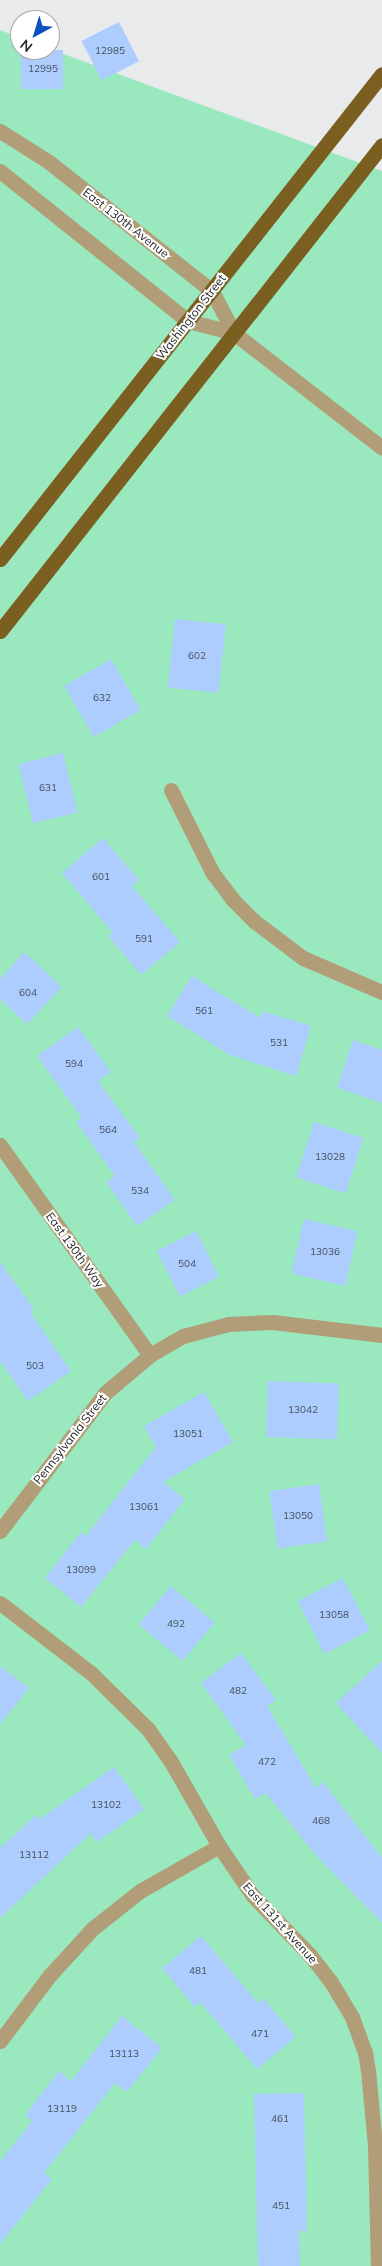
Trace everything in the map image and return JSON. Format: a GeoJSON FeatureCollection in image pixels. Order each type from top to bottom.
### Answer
{"type":"FeatureCollection","features":[{"type":"Feature","properties":{"kind":"main road","name":"Washington Street"},"geometry":{"type":"LineString","coordinates":[[0,559],[382,74]]}},
{"type":"Feature","properties":{"kind":"main road"},"geometry":{"type":"LineString","coordinates":[[0,630],[382,145]]}},
{"type":"Feature","properties":{"kind":"street","name":"East 130th Avenue"},"geometry":{"type":"LineString","coordinates":[[0,131],[49,162],[212,291],[234,334]]}},
{"type":"Feature","properties":{"kind":"street","name":"East 130th Avenue"},"geometry":{"type":"LineString","coordinates":[[0,171],[188,321],[234,334],[382,448]]}},
{"type":"Feature","properties":{"kind":"street"},"geometry":{"type":"LineString","coordinates":[[171,790],[212,872],[254,921],[303,958],[382,992]]}},
{"type":"Feature","properties":{"kind":"street","name":"East 130th Way"},"geometry":{"type":"LineString","coordinates":[[0,1145],[150,1355]]}},
{"type":"Feature","properties":{"kind":"street","name":"Pennsylvania Street"},"geometry":{"type":"LineString","coordinates":[[0,1531],[105,1393],[150,1355],[183,1336],[250,1322],[272,1322],[382,1335]]}},
{"type":"Feature","properties":{"kind":"street","name":"East 131st Avenue"},"geometry":{"type":"LineString","coordinates":[[0,1603],[90,1673],[121,1700],[148,1729],[170,1760],[219,1846],[253,1896],[310,1956],[331,1982],[352,2017],[365,2052],[368,2070],[374,2145],[378,2266]]}},
{"type":"Feature","properties":{"kind":"street"},"geometry":{"type":"LineString","coordinates":[[0,2041],[50,1975],[92,1928],[140,1891],[219,1846]]}},
{"type":"Feature","properties":{"kind":"green space"},"geometry":{"type":"Polygon","coordinates":[[[0,30],[10,34],[10,60],[60,60],[60,53],[382,171],[382,2266],[0,2266],[0,30]]]}},
{"type":"Feature","properties":{"kind":"building"},"geometry":{"type":"Polygon","coordinates":[[[119,22],[139,61],[102,80],[82,41],[119,22]]]}},
{"type":"Feature","properties":{"kind":"building"},"geometry":{"type":"Polygon","coordinates":[[[60,50],[63,50],[63,89],[21,89],[21,60],[60,60],[60,50]]]}},
{"type":"Feature","properties":{"kind":"building"},"geometry":{"type":"Polygon","coordinates":[[[175,619],[226,624],[219,693],[168,688],[175,619]]]}},
{"type":"Feature","properties":{"kind":"building"},"geometry":{"type":"Polygon","coordinates":[[[111,659],[140,710],[94,737],[64,686],[111,659]]]}},
{"type":"Feature","properties":{"kind":"building"},"geometry":{"type":"Polygon","coordinates":[[[63,753],[78,812],[33,823],[18,764],[63,753]]]}},
{"type":"Feature","properties":{"kind":"building"},"geometry":{"type":"Polygon","coordinates":[[[103,838],[139,880],[132,886],[180,942],[141,975],[108,936],[113,933],[62,873],[103,838]]]}},
{"type":"Feature","properties":{"kind":"building"},"geometry":{"type":"Polygon","coordinates":[[[24,952],[62,987],[27,1024],[0,999],[0,979],[24,952]]]}},
{"type":"Feature","properties":{"kind":"building"},"geometry":{"type":"Polygon","coordinates":[[[192,976],[260,1018],[262,1011],[311,1026],[296,1076],[230,1055],[167,1016],[192,976]]]}},
{"type":"Feature","properties":{"kind":"building"},"geometry":{"type":"Polygon","coordinates":[[[78,1027],[111,1072],[98,1081],[140,1138],[134,1142],[175,1200],[137,1226],[106,1182],[115,1176],[76,1122],[82,1118],[37,1056],[78,1027]]]}},
{"type":"Feature","properties":{"kind":"building"},"geometry":{"type":"Polygon","coordinates":[[[353,1040],[382,1050],[382,1103],[337,1088],[353,1040]]]}},
{"type":"Feature","properties":{"kind":"building"},"geometry":{"type":"Polygon","coordinates":[[[314,1122],[363,1138],[346,1193],[296,1177],[314,1122]]]}},
{"type":"Feature","properties":{"kind":"building"},"geometry":{"type":"Polygon","coordinates":[[[304,1219],[358,1231],[345,1286],[291,1274],[304,1219]]]}},
{"type":"Feature","properties":{"kind":"building"},"geometry":{"type":"Polygon","coordinates":[[[196,1231],[219,1276],[180,1296],[157,1251],[196,1231]]]}},
{"type":"Feature","properties":{"kind":"building"},"geometry":{"type":"Polygon","coordinates":[[[0,1262],[34,1309],[30,1312],[71,1371],[28,1401],[0,1361],[0,1262]]]}},
{"type":"Feature","properties":{"kind":"building"},"geometry":{"type":"Polygon","coordinates":[[[268,1381],[339,1383],[337,1439],[266,1437],[268,1381]]]}},
{"type":"Feature","properties":{"kind":"building"},"geometry":{"type":"Polygon","coordinates":[[[204,1392],[233,1442],[163,1482],[185,1499],[146,1549],[135,1540],[81,1607],[45,1578],[81,1532],[86,1536],[156,1447],[144,1426],[204,1392]]]}},
{"type":"Feature","properties":{"kind":"building"},"geometry":{"type":"Polygon","coordinates":[[[319,1484],[327,1541],[278,1548],[269,1491],[319,1484]]]}},
{"type":"Feature","properties":{"kind":"building"},"geometry":{"type":"Polygon","coordinates":[[[343,1578],[370,1631],[324,1654],[298,1601],[343,1578]]]}},
{"type":"Feature","properties":{"kind":"building"},"geometry":{"type":"Polygon","coordinates":[[[171,1586],[215,1623],[183,1661],[139,1624],[171,1586]]]}},
{"type":"Feature","properties":{"kind":"building"},"geometry":{"type":"Polygon","coordinates":[[[241,1653],[276,1700],[267,1706],[316,1788],[323,1782],[382,1858],[382,1923],[314,1853],[266,1793],[255,1799],[229,1755],[246,1745],[201,1683],[241,1653]]]}},
{"type":"Feature","properties":{"kind":"building"},"geometry":{"type":"Polygon","coordinates":[[[382,1661],[382,1753],[336,1703],[382,1661]]]}},
{"type":"Feature","properties":{"kind":"building"},"geometry":{"type":"Polygon","coordinates":[[[0,1666],[29,1688],[0,1724],[0,1666]]]}},
{"type":"Feature","properties":{"kind":"building"},"geometry":{"type":"Polygon","coordinates":[[[114,1767],[144,1809],[97,1842],[91,1833],[0,1918],[0,1848],[36,1815],[40,1819],[114,1767]]]}},
{"type":"Feature","properties":{"kind":"building"},"geometry":{"type":"Polygon","coordinates":[[[201,1936],[258,2003],[263,1998],[296,2037],[257,2069],[200,2002],[195,2007],[162,1968],[201,1936]]]}},
{"type":"Feature","properties":{"kind":"building"},"geometry":{"type":"Polygon","coordinates":[[[122,2016],[162,2048],[127,2092],[115,2083],[44,2173],[52,2179],[0,2244],[0,2162],[32,2121],[25,2115],[59,2071],[71,2081],[122,2016]]]}},
{"type":"Feature","properties":{"kind":"building"},"geometry":{"type":"Polygon","coordinates":[[[304,2093],[307,2231],[299,2231],[300,2266],[258,2266],[254,2094],[304,2093]]]}}]}
